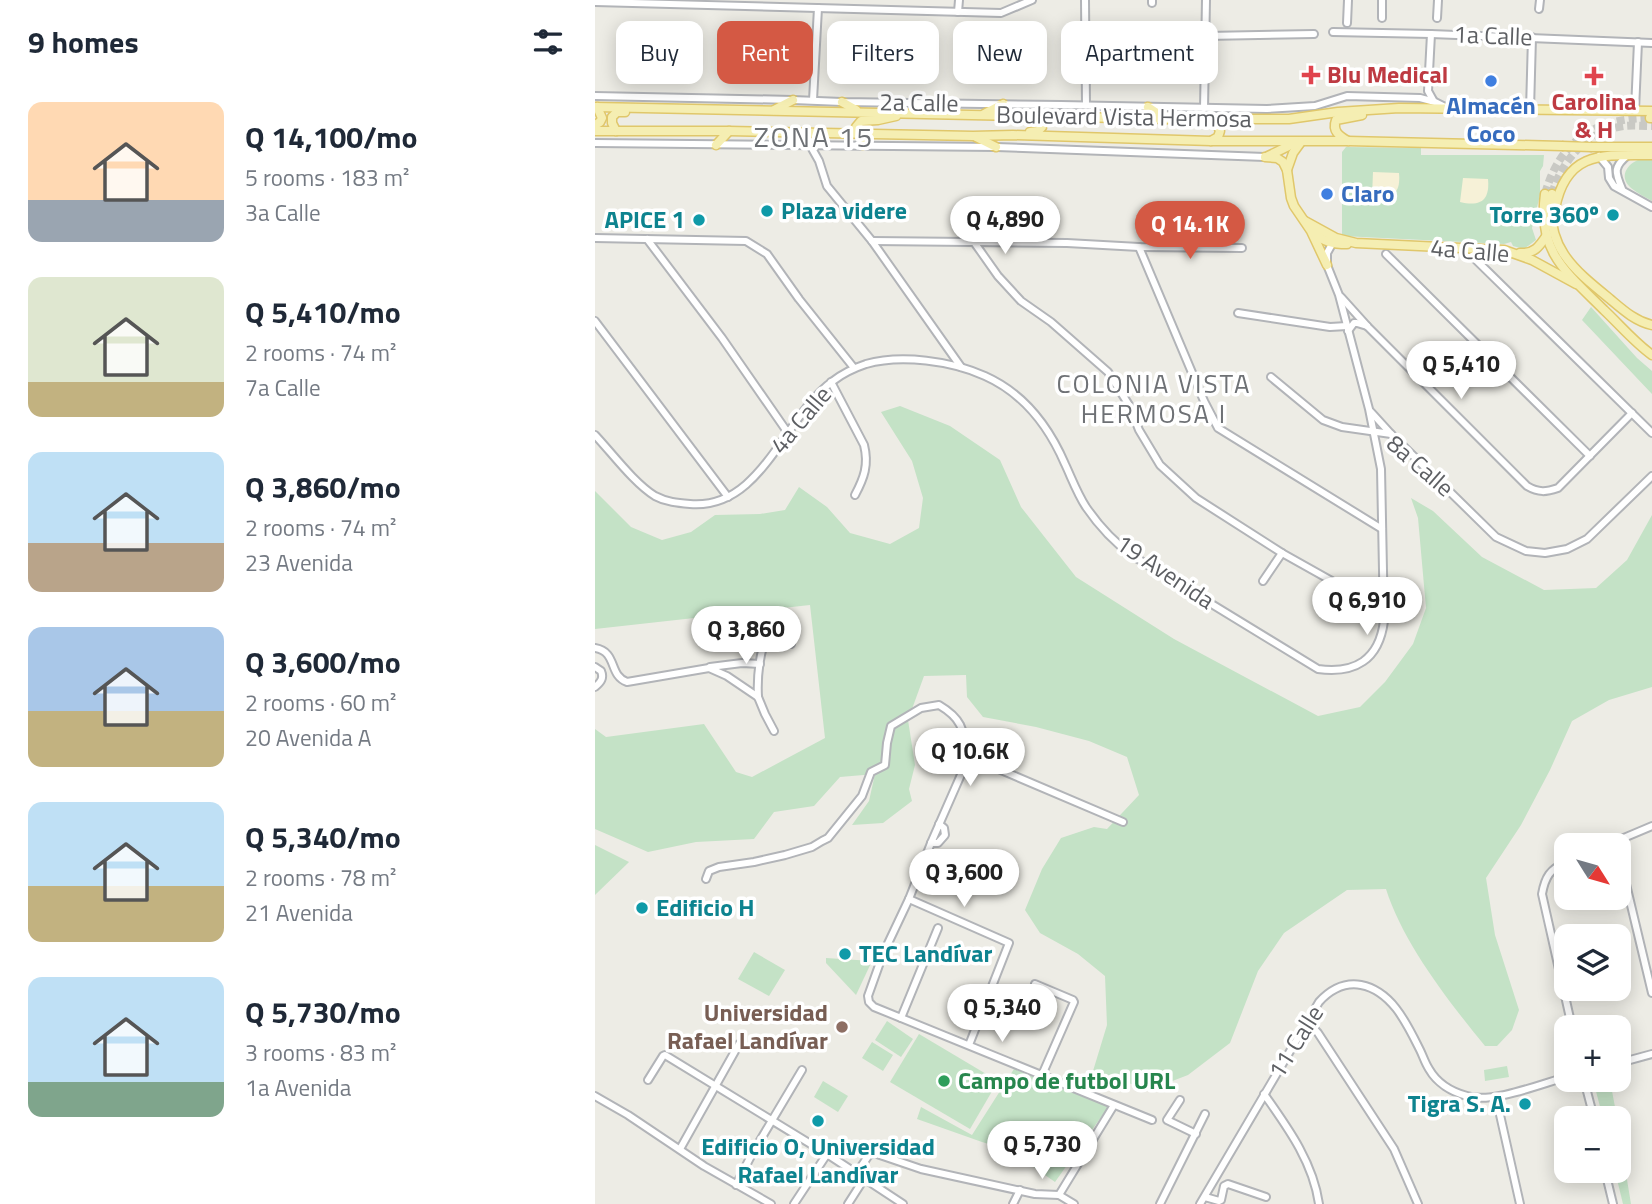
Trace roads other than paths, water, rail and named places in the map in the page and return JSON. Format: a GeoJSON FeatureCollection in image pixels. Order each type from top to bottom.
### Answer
{"type":"FeatureCollection","features":[{"type":"Feature","properties":{"kind":"main road"},"geometry":{"type":"LineString","coordinates":[[774,111],[793,100]]}},
{"type":"Feature","properties":{"kind":"main road"},"geometry":{"type":"LineString","coordinates":[[842,102],[859,112]]}},
{"type":"Feature","properties":{"kind":"main road"},"geometry":{"type":"LineString","coordinates":[[980,115],[1003,104]]}},
{"type":"Feature","properties":{"kind":"main road","name":"Boulevard Vista Hermosa"},"geometry":{"type":"LineString","coordinates":[[596,107],[1166,119],[1289,119],[1399,108],[1635,110],[1652,120]]}},
{"type":"Feature","properties":{"kind":"main road"},"geometry":{"type":"LineString","coordinates":[[595,125],[602,118],[596,107]]}},
{"type":"Feature","properties":{"kind":"main road"},"geometry":{"type":"LineString","coordinates":[[616,131],[612,121],[614,114],[644,107]]}},
{"type":"Feature","properties":{"kind":"main road"},"geometry":{"type":"LineString","coordinates":[[1148,107],[1166,119]]}},
{"type":"Feature","properties":{"kind":"main road"},"geometry":{"type":"LineString","coordinates":[[1348,141],[1335,131],[1336,120],[1399,108]]}},
{"type":"Feature","properties":{"kind":"main road"},"geometry":{"type":"LineString","coordinates":[[859,133],[856,127],[860,121],[902,114]]}},
{"type":"Feature","properties":{"kind":"main road"},"geometry":{"type":"LineString","coordinates":[[996,136],[1005,131],[1036,132],[1042,128],[1039,121],[1024,120],[1017,115]]}},
{"type":"Feature","properties":{"kind":"main road"},"geometry":{"type":"LineString","coordinates":[[1205,119],[1220,128],[1219,135],[1211,141]]}},
{"type":"Feature","properties":{"kind":"main road","name":"Boulevard Vista Hermosa"},"geometry":{"type":"LineString","coordinates":[[595,131],[859,133],[1652,148]]}},
{"type":"Feature","properties":{"kind":"main road"},"geometry":{"type":"LineString","coordinates":[[716,145],[729,131]]}},
{"type":"Feature","properties":{"kind":"main road"},"geometry":{"type":"LineString","coordinates":[[863,145],[871,134]]}},
{"type":"Feature","properties":{"kind":"main road"},"geometry":{"type":"LineString","coordinates":[[973,136],[996,147]]}},
{"type":"Feature","properties":{"kind":"main road"},"geometry":{"type":"LineString","coordinates":[[1265,157],[1300,141]]}},
{"type":"Feature","properties":{"kind":"main road"},"geometry":{"type":"LineString","coordinates":[[1286,170],[1300,141]]}},
{"type":"Feature","properties":{"kind":"main road"},"geometry":{"type":"LineString","coordinates":[[1552,226],[1558,196],[1567,178],[1585,161],[1599,156],[1652,155]]}},
{"type":"Feature","properties":{"kind":"main road"},"geometry":{"type":"LineString","coordinates":[[1265,157],[1281,160],[1286,170],[1291,198],[1327,265]]}},
{"type":"Feature","properties":{"kind":"main road"},"geometry":{"type":"LineString","coordinates":[[1652,325],[1632,317],[1581,275],[1561,251],[1550,217],[1549,194],[1544,204],[1547,235],[1556,258],[1576,284],[1652,355]]}},
{"type":"Feature","properties":{"kind":"main road","name":"4a Calle"},"geometry":{"type":"LineString","coordinates":[[1305,221],[1328,234],[1356,243]]}},
{"type":"Feature","properties":{"kind":"main road"},"geometry":{"type":"LineString","coordinates":[[1311,231],[1332,244],[1346,240]]}},
{"type":"Feature","properties":{"kind":"main road"},"geometry":{"type":"LineString","coordinates":[[1515,253],[1534,251],[1547,235]]}},
{"type":"Feature","properties":{"kind":"main road","name":"4a Calle"},"geometry":{"type":"LineString","coordinates":[[1332,244],[1492,249],[1515,253],[1576,284]]}},
{"type":"Feature","properties":{"kind":"street"},"geometry":{"type":"LineString","coordinates":[[870,0],[870,9]]}},
{"type":"Feature","properties":{"kind":"street"},"geometry":{"type":"LineString","coordinates":[[958,12],[959,0]]}},
{"type":"Feature","properties":{"kind":"street"},"geometry":{"type":"LineString","coordinates":[[595,2],[801,4],[818,8],[1001,13],[1032,0]]}},
{"type":"Feature","properties":{"kind":"street"},"geometry":{"type":"LineString","coordinates":[[1085,0],[1086,105]]}},
{"type":"Feature","properties":{"kind":"street"},"geometry":{"type":"LineString","coordinates":[[1206,0],[1206,21]]}},
{"type":"Feature","properties":{"kind":"street"},"geometry":{"type":"LineString","coordinates":[[1347,23],[1348,0]]}},
{"type":"Feature","properties":{"kind":"street"},"geometry":{"type":"LineString","coordinates":[[1382,0],[1382,18]]}},
{"type":"Feature","properties":{"kind":"street"},"geometry":{"type":"LineString","coordinates":[[1437,18],[1439,0]]}},
{"type":"Feature","properties":{"kind":"street"},"geometry":{"type":"LineString","coordinates":[[1539,9],[1540,0]]}},
{"type":"Feature","properties":{"kind":"street"},"geometry":{"type":"LineString","coordinates":[[813,100],[818,8]]}},
{"type":"Feature","properties":{"kind":"street","name":"1a Calle"},"geometry":{"type":"LineString","coordinates":[[1333,32],[1652,43]]}},
{"type":"Feature","properties":{"kind":"street"},"geometry":{"type":"LineString","coordinates":[[1218,36],[1314,34]]}},
{"type":"Feature","properties":{"kind":"street"},"geometry":{"type":"LineString","coordinates":[[1431,34],[1428,91],[1435,102]]}},
{"type":"Feature","properties":{"kind":"street"},"geometry":{"type":"LineString","coordinates":[[1530,110],[1532,37]]}},
{"type":"Feature","properties":{"kind":"street"},"geometry":{"type":"LineString","coordinates":[[1635,110],[1638,42]]}},
{"type":"Feature","properties":{"kind":"street"},"geometry":{"type":"LineString","coordinates":[[1204,108],[1205,84]]}},
{"type":"Feature","properties":{"kind":"street"},"geometry":{"type":"LineString","coordinates":[[1420,98],[1428,91]]}},
{"type":"Feature","properties":{"kind":"street","name":"2a Calle"},"geometry":{"type":"LineString","coordinates":[[595,96],[1267,109],[1299,108],[1347,96],[1420,98],[1449,108]]}},
{"type":"Feature","properties":{"kind":"street","name":"2a Calle"},"geometry":{"type":"LineString","coordinates":[[595,143],[996,147],[1265,157]]}},
{"type":"Feature","properties":{"kind":"street"},"geometry":{"type":"LineString","coordinates":[[810,145],[820,161],[827,186],[871,241],[961,367]]}},
{"type":"Feature","properties":{"kind":"street"},"geometry":{"type":"LineString","coordinates":[[820,161],[829,145]]}},
{"type":"Feature","properties":{"kind":"street"},"geometry":{"type":"LineString","coordinates":[[1622,188],[1616,168],[1628,155]]}},
{"type":"Feature","properties":{"kind":"street"},"geometry":{"type":"LineString","coordinates":[[1599,156],[1608,167],[1614,186],[1622,188],[1652,207]]}},
{"type":"Feature","properties":{"kind":"street"},"geometry":{"type":"LineString","coordinates":[[595,238],[746,241],[767,254],[854,368]]}},
{"type":"Feature","properties":{"kind":"street"},"geometry":{"type":"LineString","coordinates":[[647,239],[722,338],[788,433]]}},
{"type":"Feature","properties":{"kind":"street"},"geometry":{"type":"LineString","coordinates":[[871,241],[1242,248]]}},
{"type":"Feature","properties":{"kind":"street"},"geometry":{"type":"LineString","coordinates":[[974,242],[998,276],[1021,301],[1051,322],[1108,372],[1129,405],[1139,430],[1160,465],[1196,498],[1282,553],[1384,607],[1381,469],[1369,409],[1339,295],[1327,265],[1327,253],[1332,244]]}},
{"type":"Feature","properties":{"kind":"street"},"geometry":{"type":"LineString","coordinates":[[1139,247],[1203,401],[1218,428],[1382,529]]}},
{"type":"Feature","properties":{"kind":"street"},"geometry":{"type":"LineString","coordinates":[[1386,254],[1590,456]]}},
{"type":"Feature","properties":{"kind":"street"},"geometry":{"type":"LineString","coordinates":[[1472,256],[1652,433]]}},
{"type":"Feature","properties":{"kind":"street"},"geometry":{"type":"LineString","coordinates":[[1339,295],[1527,486],[1537,492],[1558,488],[1632,413]]}},
{"type":"Feature","properties":{"kind":"street"},"geometry":{"type":"LineString","coordinates":[[1238,313],[1347,329],[1354,323],[1368,327]]}},
{"type":"Feature","properties":{"kind":"street"},"geometry":{"type":"LineString","coordinates":[[595,321],[728,498]]}},
{"type":"Feature","properties":{"kind":"street","name":"4a Calle"},"geometry":{"type":"LineString","coordinates":[[595,435],[654,496],[671,503],[700,505],[728,498],[745,485],[766,464],[808,406],[831,382],[854,368],[896,360],[927,361],[961,367]]}},
{"type":"Feature","properties":{"kind":"street","name":"19 Avenida"},"geometry":{"type":"LineString","coordinates":[[961,367],[986,376],[1009,389],[1031,408],[1049,434],[1086,506],[1117,544],[1318,669],[1350,669],[1371,655],[1382,634],[1384,607]]}},
{"type":"Feature","properties":{"kind":"street","name":"8a Calle"},"geometry":{"type":"LineString","coordinates":[[1271,377],[1323,420],[1342,428],[1391,434],[1496,537],[1526,551],[1545,553],[1567,549],[1587,539],[1652,476]]}},
{"type":"Feature","properties":{"kind":"street"},"geometry":{"type":"LineString","coordinates":[[831,382],[864,445],[866,454],[866,471],[855,495]]}},
{"type":"Feature","properties":{"kind":"street"},"geometry":{"type":"LineString","coordinates":[[1369,409],[1391,434]]}},
{"type":"Feature","properties":{"kind":"street"},"geometry":{"type":"LineString","coordinates":[[1263,580],[1282,553]]}},
{"type":"Feature","properties":{"kind":"street"},"geometry":{"type":"LineString","coordinates":[[774,731],[758,697],[765,638],[770,632],[781,631],[792,644]]}},
{"type":"Feature","properties":{"kind":"street"},"geometry":{"type":"LineString","coordinates":[[595,648],[610,656],[617,676],[627,682],[742,663],[760,664]]}},
{"type":"Feature","properties":{"kind":"street"},"geometry":{"type":"LineString","coordinates":[[595,667],[601,671],[602,677],[595,687]]}},
{"type":"Feature","properties":{"kind":"street"},"geometry":{"type":"LineString","coordinates":[[709,668],[727,676],[758,697]]}},
{"type":"Feature","properties":{"kind":"street"},"geometry":{"type":"LineString","coordinates":[[706,879],[709,871],[719,867],[754,862],[812,848],[828,838],[862,796],[871,772],[885,765],[891,726],[921,708],[939,705],[961,723],[967,761],[909,900],[883,954],[868,996],[869,1002],[874,1007],[1152,1120]]}},
{"type":"Feature","properties":{"kind":"street"},"geometry":{"type":"LineString","coordinates":[[967,761],[972,759],[982,762],[1123,822]]}},
{"type":"Feature","properties":{"kind":"street"},"geometry":{"type":"LineString","coordinates":[[1631,836],[1652,826]]}},
{"type":"Feature","properties":{"kind":"street"},"geometry":{"type":"LineString","coordinates":[[1554,868],[1544,883],[1542,894],[1569,1015]]}},
{"type":"Feature","properties":{"kind":"street"},"geometry":{"type":"LineString","coordinates":[[909,900],[1009,943],[969,1045]]}},
{"type":"Feature","properties":{"kind":"street"},"geometry":{"type":"LineString","coordinates":[[1631,905],[1652,993]]}},
{"type":"Feature","properties":{"kind":"street"},"geometry":{"type":"LineString","coordinates":[[901,1018],[938,928]]}},
{"type":"Feature","properties":{"kind":"street"},"geometry":{"type":"LineString","coordinates":[[1035,984],[1074,1002],[1042,1075]]}},
{"type":"Feature","properties":{"kind":"street","name":"11 Calle"},"geometry":{"type":"LineString","coordinates":[[1200,1204],[1319,1002],[1340,986],[1354,984],[1373,987],[1383,993],[1403,1019],[1428,1069],[1447,1087],[1470,1097],[1496,1097],[1554,1080]]}},
{"type":"Feature","properties":{"kind":"street"},"geometry":{"type":"LineString","coordinates":[[1307,1021],[1318,1033],[1394,1149],[1418,1204]]}},
{"type":"Feature","properties":{"kind":"street"},"geometry":{"type":"LineString","coordinates":[[680,1149],[739,1044]]}},
{"type":"Feature","properties":{"kind":"street"},"geometry":{"type":"LineString","coordinates":[[1631,1060],[1652,1054]]}},
{"type":"Feature","properties":{"kind":"street"},"geometry":{"type":"LineString","coordinates":[[648,1080],[665,1055],[903,1204]]}},
{"type":"Feature","properties":{"kind":"street"},"geometry":{"type":"LineString","coordinates":[[736,1185],[802,1070]]}},
{"type":"Feature","properties":{"kind":"street"},"geometry":{"type":"LineString","coordinates":[[1264,1094],[1302,1152],[1318,1192],[1319,1204]]}},
{"type":"Feature","properties":{"kind":"street"},"geometry":{"type":"LineString","coordinates":[[595,1096],[736,1185],[771,1204]]}},
{"type":"Feature","properties":{"kind":"street"},"geometry":{"type":"LineString","coordinates":[[1496,1097],[1520,1204]]}},
{"type":"Feature","properties":{"kind":"street"},"geometry":{"type":"LineString","coordinates":[[1180,1100],[1167,1119],[1196,1134]]}},
{"type":"Feature","properties":{"kind":"street"},"geometry":{"type":"LineString","coordinates":[[1059,1195],[1114,1105]]}},
{"type":"Feature","properties":{"kind":"street"},"geometry":{"type":"LineString","coordinates":[[1160,1204],[1205,1114]]}},
{"type":"Feature","properties":{"kind":"street"},"geometry":{"type":"LineString","coordinates":[[856,1174],[869,1155],[874,1153],[921,1169],[1035,1194],[1059,1195],[1073,1204]]}},
{"type":"Feature","properties":{"kind":"street"},"geometry":{"type":"LineString","coordinates":[[794,1204],[827,1154]]}},
{"type":"Feature","properties":{"kind":"street"},"geometry":{"type":"LineString","coordinates":[[848,1204],[864,1179]]}},
{"type":"Feature","properties":{"kind":"street"},"geometry":{"type":"LineString","coordinates":[[1608,1183],[1613,1204]]}},
{"type":"Feature","properties":{"kind":"street"},"geometry":{"type":"LineString","coordinates":[[1205,1197],[1219,1202],[1224,1186],[1228,1184],[1266,1197]]}},
{"type":"Feature","properties":{"kind":"street"},"geometry":{"type":"LineString","coordinates":[[1013,1204],[1020,1190]]}},
{"type":"Feature","properties":{"kind":"tunnel"},"geometry":{"type":"LineString","coordinates":[[1545,194],[1560,159],[1583,136],[1613,122],[1650,118]]}},
{"type":"Feature","properties":{"kind":"tunnel"},"geometry":{"type":"LineString","coordinates":[[1552,194],[1569,159],[1588,141],[1611,129],[1652,126]]}},
{"type":"Feature","properties":{"kind":"place","name":"Blu Medical"},"geometry":{"type":"Point","coordinates":[1311,75]}},
{"type":"Feature","properties":{"kind":"place","name":"Carolina & H"},"geometry":{"type":"Point","coordinates":[1594,76]}},
{"type":"Feature","properties":{"kind":"place","name":"Almacén Coco"},"geometry":{"type":"Point","coordinates":[1491,81]}},
{"type":"Feature","properties":{"kind":"place","name":"Claro"},"geometry":{"type":"Point","coordinates":[1327,194]}},
{"type":"Feature","properties":{"kind":"place","name":"Plaza videre"},"geometry":{"type":"Point","coordinates":[767,211]}},
{"type":"Feature","properties":{"kind":"place","name":"Torre 360º"},"geometry":{"type":"Point","coordinates":[1613,215]}},
{"type":"Feature","properties":{"kind":"place","name":"APICE 1"},"geometry":{"type":"Point","coordinates":[699,220]}},
{"type":"Feature","properties":{"kind":"place","name":"Edificio H"},"geometry":{"type":"Point","coordinates":[642,908]}},
{"type":"Feature","properties":{"kind":"place","name":"TEC Landívar"},"geometry":{"type":"Point","coordinates":[845,954]}},
{"type":"Feature","properties":{"kind":"place","name":"Universidad Rafael Landívar"},"geometry":{"type":"Point","coordinates":[842,1027]}},
{"type":"Feature","properties":{"kind":"place","name":"Campo de futbol URL"},"geometry":{"type":"Point","coordinates":[944,1081]}},
{"type":"Feature","properties":{"kind":"place","name":"Tigra S. A."},"geometry":{"type":"Point","coordinates":[1525,1104]}},
{"type":"Feature","properties":{"kind":"place","name":"Edificio O, Universidad Rafael Landívar"},"geometry":{"type":"Point","coordinates":[818,1121]}},
{"type":"Feature","properties":{"kind":"district","name":"ZONA 15"},"geometry":{"type":"Point","coordinates":[814,137]}},
{"type":"Feature","properties":{"kind":"district","name":"COLONIA VISTA HERMOSA I"},"geometry":{"type":"Point","coordinates":[1154,399]}}]}
